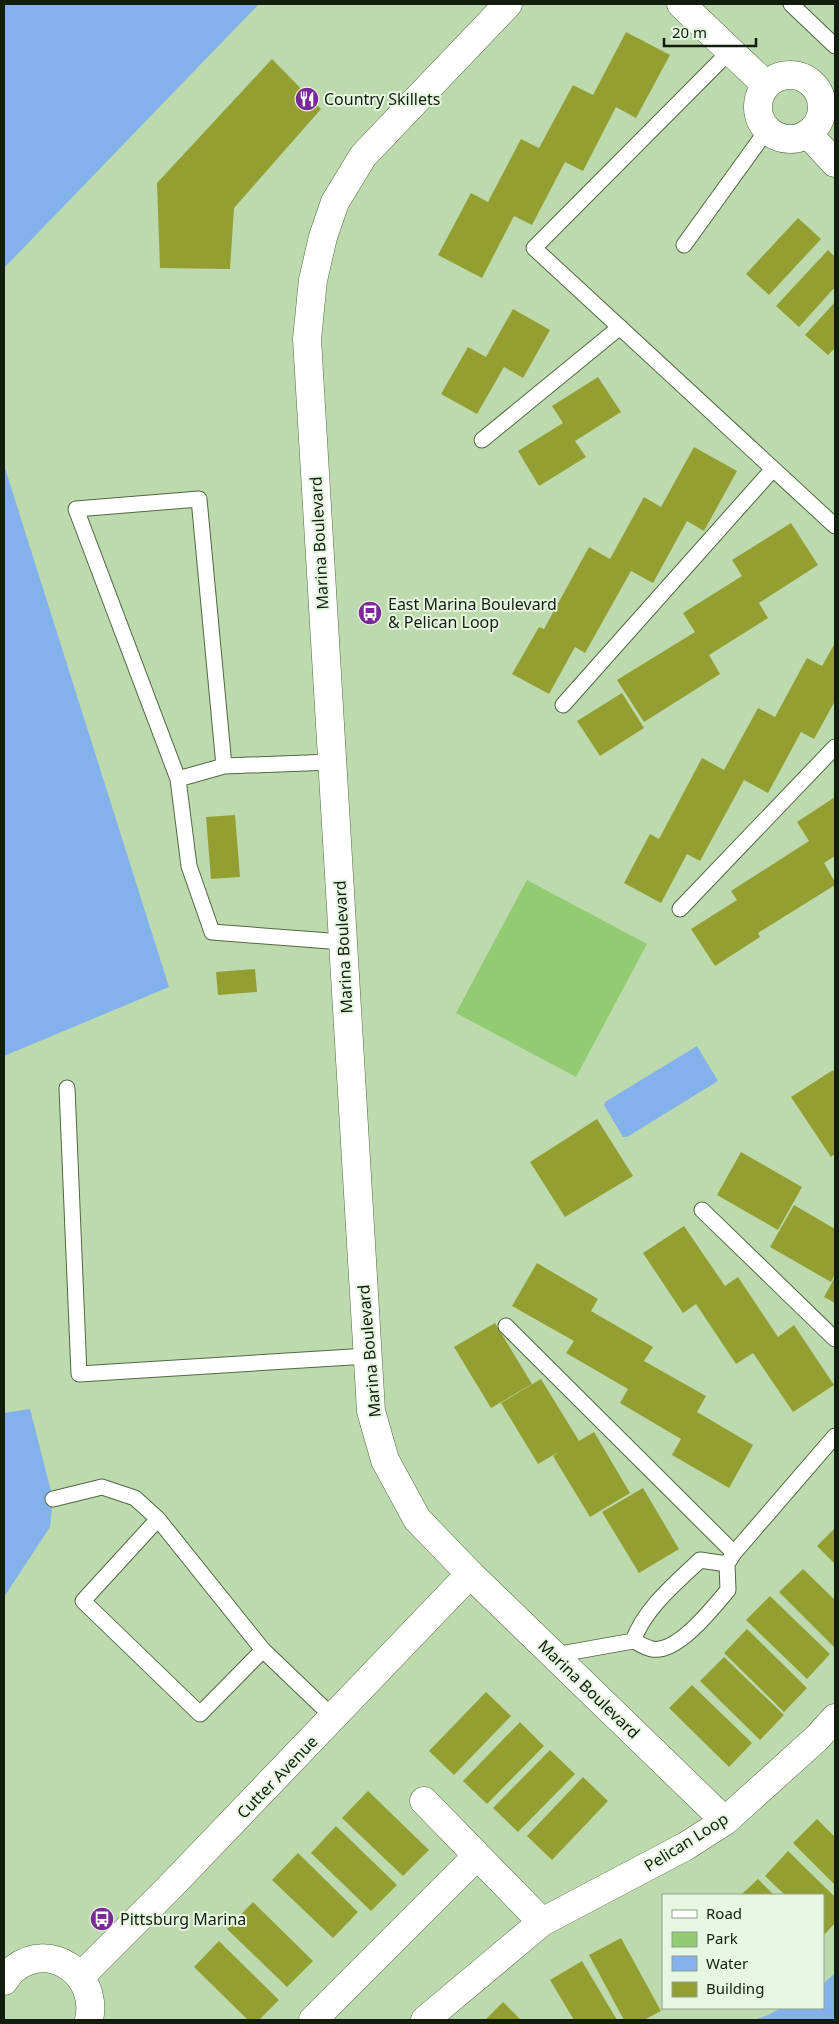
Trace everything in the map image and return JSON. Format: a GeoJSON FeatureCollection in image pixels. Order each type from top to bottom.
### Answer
{"type":"FeatureCollection","features":[{"type":"Feature","properties":{"kind":"street","name":"Marina Boulevard"},"geometry":{"type":"LineString","coordinates":[[508,4],[363,156],[335,202],[322,238],[313,280],[307,339],[371,1411],[385,1460],[417,1519],[470,1574],[725,1821]]}},
{"type":"Feature","properties":{"kind":"street"},"geometry":{"type":"LineString","coordinates":[[681,4],[766,85]]}},
{"type":"Feature","properties":{"kind":"street"},"geometry":{"type":"LineString","coordinates":[[790,74],[802,77],[814,85],[821,96],[822,109],[816,126],[808,134],[796,139],[782,138],[768,130],[759,119],[757,108],[760,95],[766,85],[777,77],[790,74]]}},
{"type":"Feature","properties":{"kind":"street"},"geometry":{"type":"LineString","coordinates":[[808,134],[835,163]]}},
{"type":"Feature","properties":{"kind":"street","name":"Cutter Avenue"},"geometry":{"type":"LineString","coordinates":[[81,1976],[168,1890],[470,1574]]}},
{"type":"Feature","properties":{"kind":"street","name":"Pelican Loop"},"geometry":{"type":"LineString","coordinates":[[425,2020],[542,1922],[686,1846],[725,1821],[817,1738],[835,1718]]}},
{"type":"Feature","properties":{"kind":"street"},"geometry":{"type":"LineString","coordinates":[[424,1801],[542,1922]]}},
{"type":"Feature","properties":{"kind":"street"},"geometry":{"type":"LineString","coordinates":[[313,2020],[477,1856]]}},
{"type":"Feature","properties":{"kind":"street"},"geometry":{"type":"LineString","coordinates":[[4,1981],[14,1969],[31,1961],[49,1959],[67,1965],[81,1976],[87,1986],[91,2010],[89,2020]]}},
{"type":"Feature","properties":{"kind":"lane"},"geometry":{"type":"LineString","coordinates":[[791,4],[835,46]]}},
{"type":"Feature","properties":{"kind":"lane"},"geometry":{"type":"LineString","coordinates":[[731,50],[534,248],[835,526]]}},
{"type":"Feature","properties":{"kind":"lane"},"geometry":{"type":"LineString","coordinates":[[684,244],[768,130]]}},
{"type":"Feature","properties":{"kind":"lane"},"geometry":{"type":"LineString","coordinates":[[482,440],[620,327]]}},
{"type":"Feature","properties":{"kind":"lane"},"geometry":{"type":"LineString","coordinates":[[563,704],[774,469]]}},
{"type":"Feature","properties":{"kind":"lane"},"geometry":{"type":"LineString","coordinates":[[224,766],[200,499],[76,509],[178,779],[189,866],[212,932],[343,942]]}},
{"type":"Feature","properties":{"kind":"lane"},"geometry":{"type":"LineString","coordinates":[[680,909],[835,747]]}},
{"type":"Feature","properties":{"kind":"lane"},"geometry":{"type":"LineString","coordinates":[[178,779],[224,766],[332,762]]}},
{"type":"Feature","properties":{"kind":"lane"},"geometry":{"type":"LineString","coordinates":[[67,1088],[79,1374],[368,1356]]}},
{"type":"Feature","properties":{"kind":"lane"},"geometry":{"type":"LineString","coordinates":[[702,1210],[835,1339]]}},
{"type":"Feature","properties":{"kind":"lane"},"geometry":{"type":"LineString","coordinates":[[506,1326],[730,1559]]}},
{"type":"Feature","properties":{"kind":"lane"},"geometry":{"type":"LineString","coordinates":[[555,1655],[634,1641],[652,1649],[670,1647],[703,1619],[728,1590],[730,1559],[835,1436]]}},
{"type":"Feature","properties":{"kind":"lane"},"geometry":{"type":"LineString","coordinates":[[53,1499],[102,1487],[134,1498],[158,1519],[263,1650],[334,1718]]}},
{"type":"Feature","properties":{"kind":"lane"},"geometry":{"type":"LineString","coordinates":[[158,1519],[83,1601],[200,1714],[263,1650]]}},
{"type":"Feature","properties":{"kind":"lane"},"geometry":{"type":"LineString","coordinates":[[634,1641],[639,1626],[644,1619],[667,1592],[700,1560],[730,1559]]}},
{"type":"Feature","properties":{"kind":"green space"},"geometry":{"type":"Polygon","coordinates":[[[527,880],[647,944],[576,1077],[456,1013],[527,880]]]}},
{"type":"Feature","properties":{"kind":"water"},"geometry":{"type":"Polygon","coordinates":[[[4,4],[259,4],[4,268],[4,4]]]}},
{"type":"Feature","properties":{"kind":"water"},"geometry":{"type":"Polygon","coordinates":[[[4,465],[169,987],[4,1056],[4,465]]]}},
{"type":"Feature","properties":{"kind":"water"},"geometry":{"type":"Polygon","coordinates":[[[697,1046],[718,1081],[627,1137],[623,1137],[604,1105],[605,1102],[697,1046]]]}},
{"type":"Feature","properties":{"kind":"water"},"geometry":{"type":"Polygon","coordinates":[[[30,1409],[53,1499],[50,1527],[4,1597],[4,1413],[30,1409]]]}},
{"type":"Feature","properties":{"kind":"water"},"geometry":{"type":"Polygon","coordinates":[[[835,1973],[835,2020],[754,2020],[779,2009],[824,2009],[824,1983],[835,1973]]]}},
{"type":"Feature","properties":{"kind":"building"},"geometry":{"type":"Polygon","coordinates":[[[626,32],[670,55],[636,118],[616,107],[583,171],[565,162],[532,225],[514,216],[482,278],[438,255],[471,193],[488,202],[521,139],[539,148],[573,85],[593,95],[626,32]]]}},
{"type":"Feature","properties":{"kind":"building"},"geometry":{"type":"Polygon","coordinates":[[[272,59],[321,109],[234,208],[230,269],[160,268],[157,183],[272,59]]]}},
{"type":"Feature","properties":{"kind":"building"},"geometry":{"type":"Polygon","coordinates":[[[798,218],[821,239],[769,295],[746,274],[798,218]]]}},
{"type":"Feature","properties":{"kind":"building"},"geometry":{"type":"Polygon","coordinates":[[[828,250],[835,257],[835,287],[799,327],[776,306],[828,250]]]}},
{"type":"Feature","properties":{"kind":"building"},"geometry":{"type":"Polygon","coordinates":[[[835,302],[835,348],[828,355],[805,335],[835,302]]]}},
{"type":"Feature","properties":{"kind":"building"},"geometry":{"type":"Polygon","coordinates":[[[513,309],[550,330],[523,378],[504,367],[477,414],[441,394],[468,347],[486,357],[513,309]]]}},
{"type":"Feature","properties":{"kind":"building"},"geometry":{"type":"Polygon","coordinates":[[[598,377],[621,412],[575,441],[586,457],[539,486],[518,451],[563,423],[552,406],[598,377]]]}},
{"type":"Feature","properties":{"kind":"building"},"geometry":{"type":"Polygon","coordinates":[[[694,447],[737,471],[704,531],[687,521],[653,583],[631,571],[585,653],[575,647],[549,694],[512,674],[539,627],[544,629],[589,547],[610,559],[644,497],[661,507],[694,447]]]}},
{"type":"Feature","properties":{"kind":"building"},"geometry":{"type":"Polygon","coordinates":[[[791,523],[818,565],[759,603],[768,618],[709,655],[720,674],[644,722],[617,680],[695,632],[683,613],[742,576],[732,560],[791,523]]]}},
{"type":"Feature","properties":{"kind":"building"},"geometry":{"type":"Polygon","coordinates":[[[835,643],[835,701],[814,739],[801,732],[768,793],[744,780],[700,861],[687,854],[661,903],[624,883],[650,834],[659,839],[702,758],[724,770],[758,708],[775,717],[807,658],[822,666],[835,643]]]}},
{"type":"Feature","properties":{"kind":"building"},"geometry":{"type":"Polygon","coordinates":[[[622,693],[644,728],[600,756],[577,721],[622,693]]]}},
{"type":"Feature","properties":{"kind":"building"},"geometry":{"type":"Polygon","coordinates":[[[835,797],[835,856],[824,863],[835,885],[758,933],[760,937],[715,966],[691,929],[737,900],[731,891],[809,841],[797,822],[835,797]]]}},
{"type":"Feature","properties":{"kind":"building"},"geometry":{"type":"Polygon","coordinates":[[[235,815],[240,877],[211,879],[206,817],[235,815]]]}},
{"type":"Feature","properties":{"kind":"building"},"geometry":{"type":"Polygon","coordinates":[[[255,969],[257,992],[218,995],[216,972],[255,969]]]}},
{"type":"Feature","properties":{"kind":"building"},"geometry":{"type":"Polygon","coordinates":[[[833,1070],[835,1074],[835,1154],[831,1157],[791,1097],[833,1070]]]}},
{"type":"Feature","properties":{"kind":"building"},"geometry":{"type":"Polygon","coordinates":[[[597,1119],[633,1176],[565,1217],[530,1162],[597,1119]]]}},
{"type":"Feature","properties":{"kind":"building"},"geometry":{"type":"Polygon","coordinates":[[[741,1152],[802,1187],[778,1230],[717,1195],[741,1152]]]}},
{"type":"Feature","properties":{"kind":"building"},"geometry":{"type":"Polygon","coordinates":[[[794,1205],[835,1229],[835,1274],[831,1282],[770,1247],[794,1205]]]}},
{"type":"Feature","properties":{"kind":"building"},"geometry":{"type":"Polygon","coordinates":[[[684,1226],[725,1286],[738,1277],[778,1337],[794,1325],[834,1385],[793,1412],[753,1353],[736,1364],[696,1304],[683,1313],[643,1253],[684,1226]]]}},
{"type":"Feature","properties":{"kind":"building"},"geometry":{"type":"Polygon","coordinates":[[[537,1263],[598,1299],[591,1311],[653,1347],[644,1361],[706,1396],[697,1412],[753,1445],[729,1488],[672,1455],[681,1439],[620,1403],[628,1389],[566,1353],[574,1341],[512,1306],[537,1263]]]}},
{"type":"Feature","properties":{"kind":"building"},"geometry":{"type":"Polygon","coordinates":[[[835,1277],[835,1303],[824,1297],[835,1277]]]}},
{"type":"Feature","properties":{"kind":"building"},"geometry":{"type":"Polygon","coordinates":[[[495,1323],[532,1384],[491,1408],[454,1347],[495,1323]]]}},
{"type":"Feature","properties":{"kind":"building"},"geometry":{"type":"Polygon","coordinates":[[[541,1379],[579,1441],[594,1432],[630,1493],[590,1517],[553,1456],[560,1451],[538,1464],[501,1403],[541,1379]]]}},
{"type":"Feature","properties":{"kind":"building"},"geometry":{"type":"Polygon","coordinates":[[[643,1488],[679,1549],[639,1573],[602,1512],[643,1488]]]}},
{"type":"Feature","properties":{"kind":"building"},"geometry":{"type":"Polygon","coordinates":[[[835,1528],[835,1564],[817,1546],[835,1528]]]}},
{"type":"Feature","properties":{"kind":"building"},"geometry":{"type":"Polygon","coordinates":[[[803,1569],[835,1600],[835,1648],[779,1592],[803,1569]]]}},
{"type":"Feature","properties":{"kind":"building"},"geometry":{"type":"Polygon","coordinates":[[[770,1596],[830,1654],[807,1679],[746,1620],[770,1596]]]}},
{"type":"Feature","properties":{"kind":"building"},"geometry":{"type":"Polygon","coordinates":[[[747,1629],[807,1688],[784,1712],[724,1653],[747,1629]]]}},
{"type":"Feature","properties":{"kind":"building"},"geometry":{"type":"Polygon","coordinates":[[[724,1657],[784,1715],[760,1740],[700,1681],[724,1657]]]}},
{"type":"Feature","properties":{"kind":"building"},"geometry":{"type":"Polygon","coordinates":[[[692,1685],[752,1743],[729,1767],[669,1708],[692,1685]]]}},
{"type":"Feature","properties":{"kind":"building"},"geometry":{"type":"Polygon","coordinates":[[[486,1692],[511,1716],[454,1775],[429,1751],[486,1692]]]}},
{"type":"Feature","properties":{"kind":"building"},"geometry":{"type":"Polygon","coordinates":[[[520,1722],[544,1746],[487,1804],[463,1781],[520,1722]]]}},
{"type":"Feature","properties":{"kind":"building"},"geometry":{"type":"Polygon","coordinates":[[[550,1750],[575,1774],[518,1832],[493,1808],[550,1750]]]}},
{"type":"Feature","properties":{"kind":"building"},"geometry":{"type":"Polygon","coordinates":[[[583,1777],[608,1801],[552,1860],[527,1836],[583,1777]]]}},
{"type":"Feature","properties":{"kind":"building"},"geometry":{"type":"Polygon","coordinates":[[[368,1791],[429,1850],[403,1876],[342,1818],[368,1791]]]}},
{"type":"Feature","properties":{"kind":"building"},"geometry":{"type":"Polygon","coordinates":[[[817,1819],[835,1837],[835,1885],[793,1843],[817,1819]]]}},
{"type":"Feature","properties":{"kind":"building"},"geometry":{"type":"Polygon","coordinates":[[[336,1826],[397,1885],[371,1911],[311,1853],[336,1826]]]}},
{"type":"Feature","properties":{"kind":"building"},"geometry":{"type":"Polygon","coordinates":[[[788,1851],[835,1897],[835,1923],[824,1933],[824,1894],[784,1894],[765,1876],[788,1851]]]}},
{"type":"Feature","properties":{"kind":"building"},"geometry":{"type":"Polygon","coordinates":[[[298,1853],[358,1912],[333,1938],[272,1880],[298,1853]]]}},
{"type":"Feature","properties":{"kind":"building"},"geometry":{"type":"Polygon","coordinates":[[[758,1879],[773,1894],[742,1894],[758,1879]]]}},
{"type":"Feature","properties":{"kind":"building"},"geometry":{"type":"Polygon","coordinates":[[[253,1902],[313,1961],[287,1987],[227,1929],[253,1902]]]}},
{"type":"Feature","properties":{"kind":"building"},"geometry":{"type":"Polygon","coordinates":[[[621,1938],[661,2011],[644,2020],[624,2020],[589,1955],[621,1938]]]}},
{"type":"Feature","properties":{"kind":"building"},"geometry":{"type":"Polygon","coordinates":[[[219,1941],[279,2000],[259,2020],[248,2020],[194,1967],[219,1941]]]}},
{"type":"Feature","properties":{"kind":"building"},"geometry":{"type":"Polygon","coordinates":[[[582,1961],[617,2020],[574,2020],[550,1980],[582,1961]]]}},
{"type":"Feature","properties":{"kind":"building"},"geometry":{"type":"Polygon","coordinates":[[[503,2002],[521,2020],[485,2020],[503,2002]]]}},
{"type":"Feature","properties":{"kind":"place","name":"Country Skillets"},"geometry":{"type":"Point","coordinates":[307,99]}},
{"type":"Feature","properties":{"kind":"place","name":"East Marina Boulevard & Pelican Loop"},"geometry":{"type":"Point","coordinates":[370,613]}},
{"type":"Feature","properties":{"kind":"place","name":"Pittsburg Marina"},"geometry":{"type":"Point","coordinates":[102,1919]}}]}
